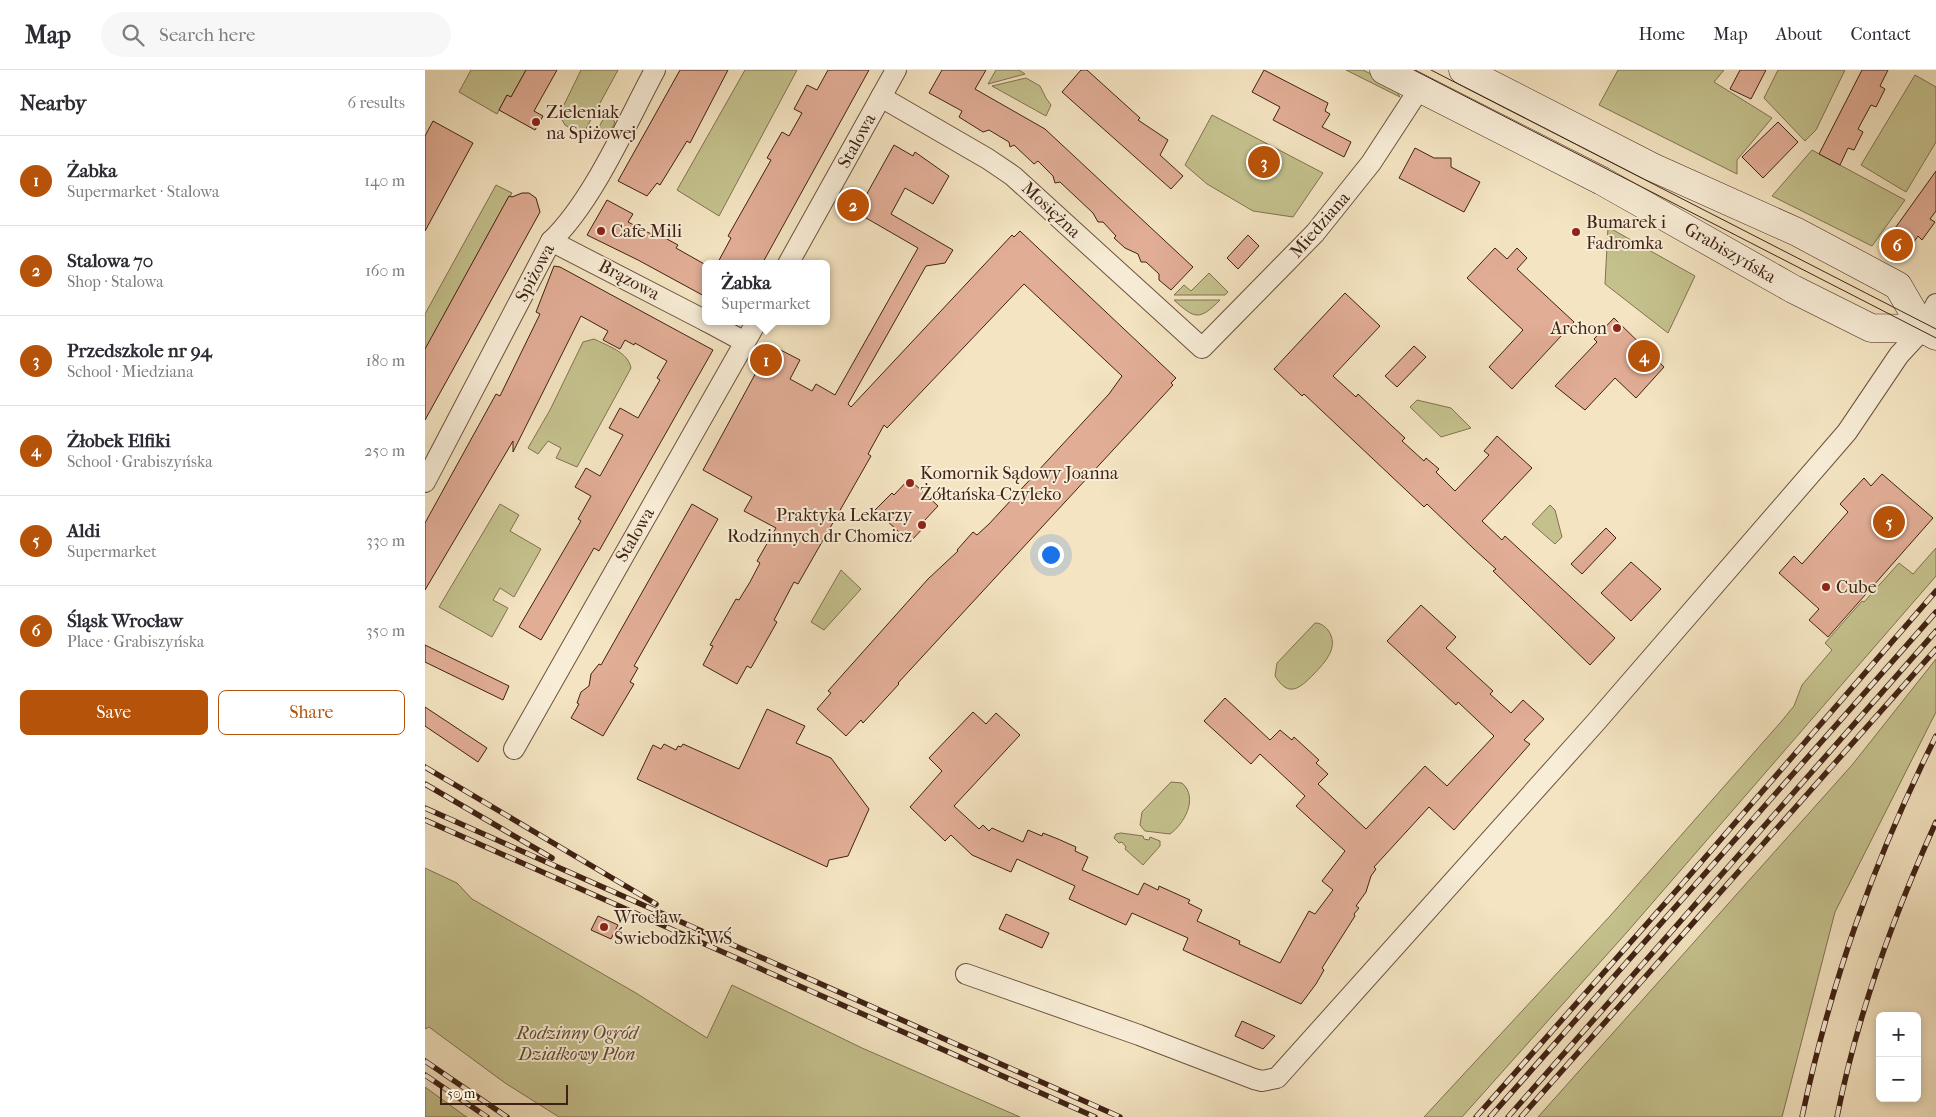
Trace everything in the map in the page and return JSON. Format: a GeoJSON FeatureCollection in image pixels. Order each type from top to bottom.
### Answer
{"type":"FeatureCollection","features":[{"type":"Feature","properties":{"kind":"main road","name":"Grabiszyńska"},"geometry":{"type":"LineString","coordinates":[[1385,70],[1602,181],[1793,288],[1871,328],[1929,332]]}},
{"type":"Feature","properties":{"kind":"main road"},"geometry":{"type":"LineString","coordinates":[[1463,70],[1652,167],[1797,232],[1898,286],[1929,332]]}},
{"type":"Feature","properties":{"kind":"street","name":"Spiżowa"},"geometry":{"type":"LineString","coordinates":[[425,482],[551,241],[569,224],[655,70]]}},
{"type":"Feature","properties":{"kind":"street","name":"Stalowa"},"geometry":{"type":"LineString","coordinates":[[790,260],[896,70]]}},
{"type":"Feature","properties":{"kind":"street","name":"Miedziana"},"geometry":{"type":"LineString","coordinates":[[1202,348],[1315,233],[1371,163],[1420,88]]}},
{"type":"Feature","properties":{"kind":"street","name":"Mosiężna"},"geometry":{"type":"LineString","coordinates":[[881,97],[988,159],[1013,176],[1202,348]]}},
{"type":"Feature","properties":{"kind":"street","name":"Brązowa"},"geometry":{"type":"LineString","coordinates":[[551,241],[702,319]]}},
{"type":"Feature","properties":{"kind":"street"},"geometry":{"type":"LineString","coordinates":[[966,974],[1139,1035],[1254,1079],[1262,1081],[1277,1078],[1576,744],[1847,432],[1899,355],[1929,332],[1936,304]]}},
{"type":"Feature","properties":{"kind":"street","name":"Brązowa"},"geometry":{"type":"LineString","coordinates":[[713,325],[745,342]]}},
{"type":"Feature","properties":{"kind":"street","name":"Stalowa"},"geometry":{"type":"LineString","coordinates":[[514,749],[755,325]]}},
{"type":"Feature","properties":{"kind":"green space"},"geometry":{"type":"Polygon","coordinates":[[[471,70],[526,70],[511,97],[507,95],[497,114],[459,92],[471,70]]]}},
{"type":"Feature","properties":{"kind":"green space"},"geometry":{"type":"Polygon","coordinates":[[[581,70],[618,70],[582,136],[565,125],[559,115],[581,70]]]}},
{"type":"Feature","properties":{"kind":"green space"},"geometry":{"type":"Polygon","coordinates":[[[745,70],[797,70],[719,216],[677,190],[745,70]]]}},
{"type":"Feature","properties":{"kind":"green space"},"geometry":{"type":"Polygon","coordinates":[[[996,70],[1019,70],[1025,74],[988,84],[996,70]]]}},
{"type":"Feature","properties":{"kind":"green space"},"geometry":{"type":"Polygon","coordinates":[[[1346,70],[1363,70],[1394,86],[1400,97],[1346,70]]]}},
{"type":"Feature","properties":{"kind":"green space"},"geometry":{"type":"Polygon","coordinates":[[[1618,70],[1724,70],[1714,82],[1772,118],[1737,160],[1737,174],[1599,105],[1618,70]]]}},
{"type":"Feature","properties":{"kind":"green space"},"geometry":{"type":"Polygon","coordinates":[[[1778,70],[1845,70],[1816,130],[1805,141],[1764,98],[1778,70]]]}},
{"type":"Feature","properties":{"kind":"green space"},"geometry":{"type":"Polygon","coordinates":[[[1915,75],[1936,87],[1936,142],[1906,192],[1861,165],[1915,75]]]}},
{"type":"Feature","properties":{"kind":"green space"},"geometry":{"type":"Polygon","coordinates":[[[1026,78],[1040,86],[1051,105],[1046,116],[992,86],[1026,78]]]}},
{"type":"Feature","properties":{"kind":"green space"},"geometry":{"type":"Polygon","coordinates":[[[609,109],[615,123],[606,135],[592,139],[609,109]]]}},
{"type":"Feature","properties":{"kind":"green space"},"geometry":{"type":"Polygon","coordinates":[[[1212,115],[1323,173],[1293,217],[1253,211],[1207,184],[1185,165],[1212,115]]]}},
{"type":"Feature","properties":{"kind":"green space"},"geometry":{"type":"Polygon","coordinates":[[[1812,150],[1905,200],[1872,246],[1772,196],[1812,150]]]}},
{"type":"Feature","properties":{"kind":"green space"},"geometry":{"type":"Polygon","coordinates":[[[496,185],[512,193],[425,350],[425,314],[496,185]]]}},
{"type":"Feature","properties":{"kind":"green space"},"geometry":{"type":"Polygon","coordinates":[[[1608,227],[1695,276],[1668,333],[1605,284],[1608,227]]]}},
{"type":"Feature","properties":{"kind":"green space"},"geometry":{"type":"Polygon","coordinates":[[[1209,273],[1228,292],[1225,295],[1174,295],[1184,285],[1191,291],[1209,273]]]}},
{"type":"Feature","properties":{"kind":"green space"},"geometry":{"type":"Polygon","coordinates":[[[1174,300],[1220,300],[1207,312],[1197,315],[1187,311],[1174,300]]]}},
{"type":"Feature","properties":{"kind":"green space"},"geometry":{"type":"Polygon","coordinates":[[[594,339],[622,354],[629,362],[631,368],[577,467],[556,458],[561,448],[548,441],[538,454],[528,448],[550,410],[583,342],[594,339]]]}},
{"type":"Feature","properties":{"kind":"green space"},"geometry":{"type":"Polygon","coordinates":[[[1417,400],[1451,408],[1471,428],[1441,437],[1410,407],[1417,400]]]}},
{"type":"Feature","properties":{"kind":"green space"},"geometry":{"type":"Polygon","coordinates":[[[500,504],[519,515],[510,531],[541,549],[514,597],[500,588],[493,600],[508,608],[492,637],[439,607],[500,504]]]}},
{"type":"Feature","properties":{"kind":"green space"},"geometry":{"type":"Polygon","coordinates":[[[1550,505],[1555,510],[1562,537],[1555,544],[1532,524],[1550,505]]]}},
{"type":"Feature","properties":{"kind":"green space"},"geometry":{"type":"Polygon","coordinates":[[[1936,548],[1936,576],[1628,931],[1462,1117],[1424,1117],[1610,916],[1780,723],[1794,706],[1802,685],[1832,650],[1825,643],[1862,601],[1864,602],[1899,563],[1913,574],[1936,548]]]}},
{"type":"Feature","properties":{"kind":"green space"},"geometry":{"type":"Polygon","coordinates":[[[841,570],[861,589],[824,630],[811,622],[841,570]]]}},
{"type":"Feature","properties":{"kind":"green space"},"geometry":{"type":"Polygon","coordinates":[[[1315,623],[1324,626],[1331,636],[1332,648],[1330,654],[1304,684],[1294,689],[1285,687],[1275,676],[1277,663],[1315,623]]]}},
{"type":"Feature","properties":{"kind":"green space"},"geometry":{"type":"Polygon","coordinates":[[[1936,659],[1936,712],[1835,912],[1782,1117],[1538,1117],[1852,765],[1936,659]]]}},
{"type":"Feature","properties":{"kind":"green space"},"geometry":{"type":"Polygon","coordinates":[[[1171,782],[1182,783],[1187,789],[1189,796],[1188,810],[1180,824],[1170,834],[1145,831],[1140,825],[1142,812],[1171,782]]]}},
{"type":"Feature","properties":{"kind":"green space"},"geometry":{"type":"Polygon","coordinates":[[[1116,834],[1143,836],[1144,839],[1149,840],[1150,837],[1160,841],[1160,846],[1143,865],[1125,849],[1126,847],[1122,842],[1119,843],[1114,838],[1116,834]]]}},
{"type":"Feature","properties":{"kind":"green space","name":"Rodzinny Ogród Działkowy Plon"},"geometry":{"type":"Polygon","coordinates":[[[425,868],[457,883],[472,899],[636,993],[707,1038],[732,985],[862,1048],[1020,1117],[559,1117],[505,1083],[429,1027],[425,1029],[425,868]]]}},
{"type":"Feature","properties":{"kind":"green space"},"geometry":{"type":"Polygon","coordinates":[[[425,1087],[465,1116],[467,1117],[425,1117],[425,1087]]]}},
{"type":"Feature","properties":{"kind":"building"},"geometry":{"type":"Polygon","coordinates":[[[526,70],[557,70],[534,111],[543,116],[535,130],[499,110],[507,95],[511,97],[526,70]]]}},
{"type":"Feature","properties":{"kind":"building"},"geometry":{"type":"Polygon","coordinates":[[[680,70],[728,70],[690,143],[687,141],[660,185],[657,183],[647,196],[618,181],[680,70]]]}},
{"type":"Feature","properties":{"kind":"building"},"geometry":{"type":"Polygon","coordinates":[[[828,70],[869,70],[764,260],[719,260],[731,238],[728,236],[771,160],[767,158],[782,132],[789,136],[802,113],[794,109],[807,85],[817,90],[828,70]]]}},
{"type":"Feature","properties":{"kind":"building"},"geometry":{"type":"Polygon","coordinates":[[[942,70],[986,70],[975,89],[1045,129],[1193,267],[1171,290],[1159,280],[1159,274],[1146,262],[1141,262],[1138,254],[1125,248],[1114,238],[1116,236],[1103,222],[1098,222],[1093,213],[1060,182],[1055,183],[1053,176],[1038,161],[1034,164],[1014,145],[1010,147],[1009,142],[989,130],[983,132],[959,117],[962,111],[929,93],[942,70]]]}},
{"type":"Feature","properties":{"kind":"building"},"geometry":{"type":"Polygon","coordinates":[[[1081,70],[1087,70],[1140,118],[1138,120],[1168,140],[1160,155],[1183,176],[1171,189],[1062,92],[1081,70]]]}},
{"type":"Feature","properties":{"kind":"building"},"geometry":{"type":"Polygon","coordinates":[[[1264,70],[1328,103],[1325,111],[1330,114],[1322,127],[1351,142],[1344,157],[1273,120],[1280,107],[1252,92],[1264,70]]]}},
{"type":"Feature","properties":{"kind":"building"},"geometry":{"type":"Polygon","coordinates":[[[1740,70],[1766,70],[1751,99],[1730,89],[1740,70]]]}},
{"type":"Feature","properties":{"kind":"building"},"geometry":{"type":"Polygon","coordinates":[[[1862,70],[1888,70],[1880,86],[1885,89],[1876,107],[1871,105],[1858,129],[1863,132],[1854,150],[1848,148],[1840,165],[1819,154],[1862,70]]]}},
{"type":"Feature","properties":{"kind":"building"},"geometry":{"type":"Polygon","coordinates":[[[433,121],[473,143],[425,231],[425,136],[433,121]]]}},
{"type":"Feature","properties":{"kind":"building"},"geometry":{"type":"Polygon","coordinates":[[[1778,122],[1798,142],[1763,178],[1742,157],[1778,122]]]}},
{"type":"Feature","properties":{"kind":"building"},"geometry":{"type":"Polygon","coordinates":[[[894,145],[913,156],[915,152],[949,176],[933,204],[905,188],[891,214],[953,250],[945,263],[926,266],[848,404],[851,407],[1012,235],[1014,237],[1020,231],[1176,378],[1171,383],[1173,385],[899,684],[863,723],[861,720],[846,736],[817,709],[831,693],[828,691],[928,579],[958,551],[973,532],[977,535],[989,524],[1109,394],[1122,376],[1024,284],[887,428],[884,425],[868,454],[871,456],[798,584],[794,582],[774,620],[777,622],[751,668],[747,666],[737,684],[703,665],[713,646],[710,645],[736,599],[739,600],[750,582],[760,563],[757,561],[776,528],[744,511],[752,497],[703,470],[771,345],[800,360],[790,379],[812,391],[816,384],[835,395],[918,248],[847,207],[854,194],[864,199],[894,145]]]}},
{"type":"Feature","properties":{"kind":"building"},"geometry":{"type":"Polygon","coordinates":[[[1415,148],[1434,158],[1451,158],[1451,167],[1480,182],[1464,212],[1399,178],[1415,148]]]}},
{"type":"Feature","properties":{"kind":"building"},"geometry":{"type":"Polygon","coordinates":[[[1936,171],[1936,211],[1930,219],[1935,222],[1922,240],[1918,236],[1907,252],[1888,238],[1936,171]]]}},
{"type":"Feature","properties":{"kind":"building"},"geometry":{"type":"Polygon","coordinates":[[[522,193],[529,193],[536,198],[540,212],[425,420],[425,349],[509,196],[512,197],[522,193]]]}},
{"type":"Feature","properties":{"kind":"building"},"geometry":{"type":"Polygon","coordinates":[[[607,200],[633,214],[628,222],[655,236],[656,233],[678,245],[676,248],[702,263],[702,295],[638,260],[587,235],[607,200]]]}},
{"type":"Feature","properties":{"kind":"building"},"geometry":{"type":"Polygon","coordinates":[[[1248,235],[1259,246],[1238,269],[1227,258],[1248,235]]]}},
{"type":"Feature","properties":{"kind":"building"},"geometry":{"type":"Polygon","coordinates":[[[1495,248],[1507,259],[1517,248],[1527,258],[1517,269],[1574,322],[1512,389],[1489,367],[1523,330],[1467,278],[1495,248]]]}},
{"type":"Feature","properties":{"kind":"building"},"geometry":{"type":"Polygon","coordinates":[[[554,266],[560,267],[713,350],[599,551],[594,548],[541,640],[519,627],[581,521],[578,519],[591,496],[575,487],[586,468],[600,476],[623,435],[609,428],[620,408],[638,418],[660,380],[657,378],[667,361],[635,343],[634,345],[625,340],[620,349],[603,340],[608,331],[581,316],[513,452],[513,441],[425,590],[425,523],[496,394],[500,396],[540,314],[536,312],[554,266]]]}},
{"type":"Feature","properties":{"kind":"building"},"geometry":{"type":"Polygon","coordinates":[[[1345,293],[1380,326],[1333,376],[1356,397],[1358,394],[1405,438],[1402,441],[1424,461],[1426,458],[1439,469],[1436,472],[1455,491],[1489,455],[1484,451],[1497,436],[1532,468],[1482,521],[1502,540],[1505,536],[1615,638],[1590,665],[1493,571],[1496,569],[1427,504],[1424,507],[1304,394],[1302,396],[1274,369],[1345,293]]]}},
{"type":"Feature","properties":{"kind":"building"},"geometry":{"type":"Polygon","coordinates":[[[1614,318],[1664,367],[1636,398],[1615,378],[1585,410],[1555,386],[1597,342],[1594,339],[1614,318]]]}},
{"type":"Feature","properties":{"kind":"building"},"geometry":{"type":"Polygon","coordinates":[[[1414,346],[1426,357],[1397,387],[1385,376],[1414,346]]]}},
{"type":"Feature","properties":{"kind":"building"},"geometry":{"type":"Polygon","coordinates":[[[1882,474],[1933,518],[1828,637],[1809,620],[1819,609],[1779,573],[1794,556],[1802,564],[1848,512],[1840,504],[1864,478],[1871,486],[1882,474]]]}},
{"type":"Feature","properties":{"kind":"building"},"geometry":{"type":"Polygon","coordinates":[[[909,479],[938,506],[923,522],[926,525],[910,542],[875,510],[892,493],[894,495],[909,479]]]}},
{"type":"Feature","properties":{"kind":"building"},"geometry":{"type":"Polygon","coordinates":[[[692,504],[718,519],[634,666],[638,668],[630,682],[634,684],[603,736],[571,718],[579,704],[577,703],[581,692],[589,686],[591,674],[599,664],[601,665],[692,504]]]}},
{"type":"Feature","properties":{"kind":"building"},"geometry":{"type":"Polygon","coordinates":[[[1606,528],[1616,538],[1582,574],[1571,564],[1606,528]]]}},
{"type":"Feature","properties":{"kind":"building"},"geometry":{"type":"Polygon","coordinates":[[[1631,562],[1661,589],[1631,621],[1601,593],[1631,562]]]}},
{"type":"Feature","properties":{"kind":"building"},"geometry":{"type":"Polygon","coordinates":[[[1421,605],[1456,637],[1446,648],[1493,691],[1490,694],[1511,713],[1523,700],[1544,719],[1524,740],[1530,744],[1454,830],[1429,807],[1374,867],[1376,869],[1371,876],[1366,892],[1356,906],[1359,908],[1354,914],[1355,916],[1322,968],[1324,970],[1316,984],[1301,1004],[1183,950],[1188,938],[1132,913],[1126,925],[1069,899],[1075,886],[1017,859],[1011,872],[972,855],[951,835],[945,841],[910,807],[942,771],[929,758],[973,712],[986,724],[996,713],[1020,735],[954,806],[979,829],[983,825],[989,831],[992,828],[1023,842],[1028,830],[1042,836],[1043,833],[1076,847],[1075,851],[1088,857],[1082,870],[1138,895],[1144,883],[1158,890],[1159,886],[1190,900],[1188,903],[1202,910],[1197,921],[1240,941],[1239,944],[1280,963],[1309,911],[1315,914],[1333,890],[1322,881],[1345,851],[1296,806],[1305,796],[1260,754],[1251,764],[1204,721],[1225,698],[1270,740],[1280,730],[1292,740],[1294,737],[1319,760],[1316,763],[1328,774],[1318,784],[1366,829],[1425,766],[1447,786],[1494,736],[1458,702],[1456,705],[1387,641],[1421,605]]]}},
{"type":"Feature","properties":{"kind":"building"},"geometry":{"type":"Polygon","coordinates":[[[425,645],[509,686],[503,700],[425,662],[425,645]]]}},
{"type":"Feature","properties":{"kind":"building"},"geometry":{"type":"Polygon","coordinates":[[[425,707],[487,748],[478,762],[425,726],[425,707]]]}},
{"type":"Feature","properties":{"kind":"building"},"geometry":{"type":"Polygon","coordinates":[[[767,709],[805,726],[796,743],[831,758],[869,809],[848,856],[829,860],[827,867],[637,779],[653,745],[661,749],[664,744],[676,750],[678,746],[681,747],[683,744],[739,769],[767,709]]]}},
{"type":"Feature","properties":{"kind":"building"},"geometry":{"type":"Polygon","coordinates":[[[1006,914],[1049,933],[1042,948],[999,929],[1006,914]]]}},
{"type":"Feature","properties":{"kind":"building","name":"Wrocław Świebodzki WŚ"},"geometry":{"type":"Polygon","coordinates":[[[598,916],[618,925],[611,939],[591,930],[598,916]]]}},
{"type":"Feature","properties":{"kind":"building"},"geometry":{"type":"Polygon","coordinates":[[[1242,1021],[1275,1036],[1263,1049],[1235,1036],[1242,1021]]]}},
{"type":"Feature","properties":{"kind":"tram line"},"geometry":{"type":"LineString","coordinates":[[1414,70],[1936,338]]}},
{"type":"Feature","properties":{"kind":"tram line"},"geometry":{"type":"LineString","coordinates":[[1431,70],[1936,329]]}},
{"type":"Feature","properties":{"kind":"railway"},"geometry":{"type":"LineString","coordinates":[[1476,1117],[1683,883],[1936,591]]}},
{"type":"Feature","properties":{"kind":"railway"},"geometry":{"type":"LineString","coordinates":[[1490,1117],[1936,612]]}},
{"type":"Feature","properties":{"kind":"railway"},"geometry":{"type":"LineString","coordinates":[[1508,1117],[1936,631]]}},
{"type":"Feature","properties":{"kind":"railway"},"geometry":{"type":"LineString","coordinates":[[1521,1117],[1936,649]]}},
{"type":"Feature","properties":{"kind":"railway"},"geometry":{"type":"LineString","coordinates":[[1802,1117],[1826,1018],[1857,922],[1893,829],[1936,736]]}},
{"type":"Feature","properties":{"kind":"railway"},"geometry":{"type":"LineString","coordinates":[[425,767],[656,904]]}},
{"type":"Feature","properties":{"kind":"railway"},"geometry":{"type":"LineString","coordinates":[[425,784],[552,858]]}},
{"type":"Feature","properties":{"kind":"railway"},"geometry":{"type":"LineString","coordinates":[[425,808],[1120,1117]]}},
{"type":"Feature","properties":{"kind":"railway"},"geometry":{"type":"LineString","coordinates":[[425,820],[1095,1117]]}},
{"type":"Feature","properties":{"kind":"railway"},"geometry":{"type":"LineString","coordinates":[[1837,1117],[1855,1041],[1878,967],[1905,894],[1936,822]]}},
{"type":"Feature","properties":{"kind":"railway"},"geometry":{"type":"LineString","coordinates":[[425,1061],[507,1117]]}},
{"type":"Feature","properties":{"kind":"railway"},"geometry":{"type":"LineString","coordinates":[[425,1075],[487,1117]]}},
{"type":"Feature","properties":{"kind":"place","name":"Zieleniak na Spiżowej"},"geometry":{"type":"Point","coordinates":[536,122]}},
{"type":"Feature","properties":{"kind":"place","name":"Przedszkole nr 94"},"geometry":{"type":"Point","coordinates":[1264,162]}},
{"type":"Feature","properties":{"kind":"place","name":"Stalowa 70"},"geometry":{"type":"Point","coordinates":[853,205]}},
{"type":"Feature","properties":{"kind":"place","name":"Cafe Mili"},"geometry":{"type":"Point","coordinates":[601,231]}},
{"type":"Feature","properties":{"kind":"place","name":"Bumarek i Fadromka"},"geometry":{"type":"Point","coordinates":[1576,232]}},
{"type":"Feature","properties":{"kind":"place","name":"Śląsk Wrocław"},"geometry":{"type":"Point","coordinates":[1897,245]}},
{"type":"Feature","properties":{"kind":"place","name":"Archon"},"geometry":{"type":"Point","coordinates":[1617,328]}},
{"type":"Feature","properties":{"kind":"place","name":"Żłobek Elfiki"},"geometry":{"type":"Point","coordinates":[1644,356]}},
{"type":"Feature","properties":{"kind":"place","name":"Żabka"},"geometry":{"type":"Point","coordinates":[766,360]}},
{"type":"Feature","properties":{"kind":"place","name":"Komornik Sądowy Joanna Żółtańska-Czyleko"},"geometry":{"type":"Point","coordinates":[910,483]}},
{"type":"Feature","properties":{"kind":"place","name":"Aldi"},"geometry":{"type":"Point","coordinates":[1889,522]}},
{"type":"Feature","properties":{"kind":"place","name":"Praktyka Lekarzy Rodzinnych dr Chomicz"},"geometry":{"type":"Point","coordinates":[922,525]}},
{"type":"Feature","properties":{"kind":"place","name":"Cube"},"geometry":{"type":"Point","coordinates":[1826,587]}},
{"type":"Feature","properties":{"kind":"place","name":"Wrocław Świebodzki WŚ"},"geometry":{"type":"Point","coordinates":[604,927]}}]}
